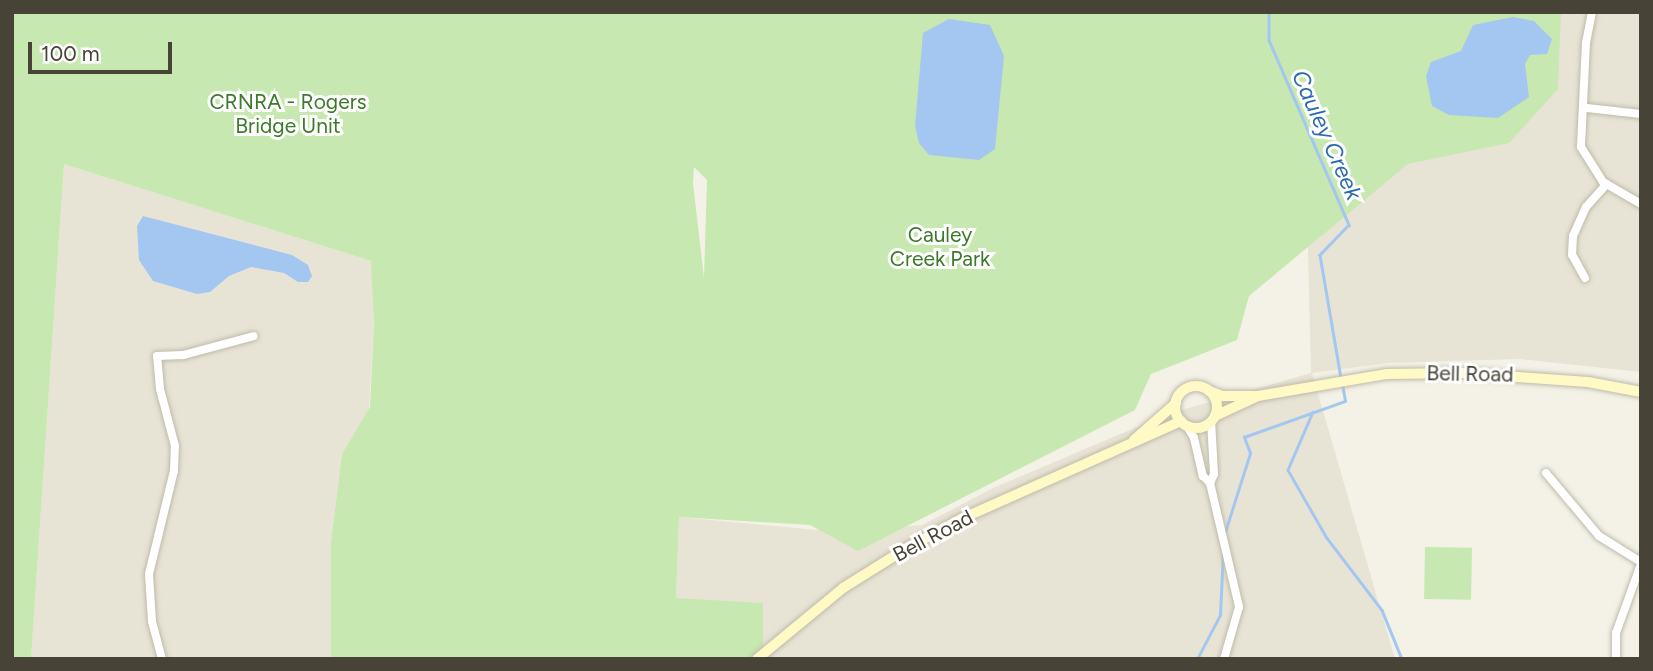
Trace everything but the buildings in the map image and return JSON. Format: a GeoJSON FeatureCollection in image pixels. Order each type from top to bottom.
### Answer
{"type":"FeatureCollection","features":[{"type":"Feature","properties":{"kind":"street"},"geometry":{"type":"LineString","coordinates":[[1592,12],[1586,43],[1587,108],[1581,147],[1607,184],[1641,204]]}},
{"type":"Feature","properties":{"kind":"street"},"geometry":{"type":"LineString","coordinates":[[1587,108],[1641,114]]}},
{"type":"Feature","properties":{"kind":"street"},"geometry":{"type":"LineString","coordinates":[[1585,278],[1572,255],[1573,236],[1585,209],[1607,184]]}},
{"type":"Feature","properties":{"kind":"street"},"geometry":{"type":"LineString","coordinates":[[162,659],[152,621],[149,574],[169,498],[175,446],[160,388],[158,356],[183,355],[254,336]]}},
{"type":"Feature","properties":{"kind":"street","name":"Bell Road"},"geometry":{"type":"LineString","coordinates":[[1129,444],[1176,403],[1189,387],[1223,396],[1258,396],[1310,385],[1387,374],[1518,374],[1641,392]]}},
{"type":"Feature","properties":{"kind":"street"},"geometry":{"type":"LineString","coordinates":[[1209,391],[1216,402],[1213,419],[1214,474],[1210,483]]}},
{"type":"Feature","properties":{"kind":"street","name":"Bell Road"},"geometry":{"type":"LineString","coordinates":[[757,659],[843,588],[907,548],[961,519],[1129,444],[1184,423],[1199,427],[1258,396]]}},
{"type":"Feature","properties":{"kind":"street"},"geometry":{"type":"LineString","coordinates":[[1176,403],[1194,438],[1203,476],[1210,483],[1239,607],[1224,659]]}},
{"type":"Feature","properties":{"kind":"street"},"geometry":{"type":"LineString","coordinates":[[1546,473],[1599,536],[1641,563],[1616,633],[1616,659]]}},
{"type":"Feature","properties":{"kind":"shaded area"},"geometry":{"type":"Polygon","coordinates":[[[1302,12],[1641,12],[1641,372],[1520,359],[1388,363],[1312,373],[1395,659],[763,659],[676,598],[679,517],[838,532],[922,525],[993,488],[1120,434],[1185,409],[1311,373],[1302,12]]]}},
{"type":"Feature","properties":{"kind":"shaded area"},"geometry":{"type":"Polygon","coordinates":[[[64,164],[377,263],[369,411],[342,454],[331,542],[331,659],[31,659],[64,164]]]}},
{"type":"Feature","properties":{"kind":"green space"},"geometry":{"type":"Polygon","coordinates":[[[12,12],[1561,12],[1558,89],[1509,143],[1408,164],[1249,296],[1237,340],[1151,374],[1135,410],[858,551],[810,525],[679,517],[676,598],[763,603],[763,659],[331,659],[331,542],[342,454],[370,407],[374,322],[371,261],[64,164],[31,659],[12,659],[12,12]],[[694,167],[693,183],[704,278],[707,180],[694,167]]]}},
{"type":"Feature","properties":{"kind":"green space"},"geometry":{"type":"Polygon","coordinates":[[[1425,547],[1472,548],[1471,600],[1424,599],[1425,547]]]}},
{"type":"Feature","properties":{"kind":"water"},"geometry":{"type":"Polygon","coordinates":[[[1513,17],[1534,21],[1552,39],[1547,54],[1530,55],[1525,64],[1529,97],[1498,118],[1449,115],[1432,106],[1426,76],[1431,62],[1461,51],[1473,25],[1513,17]]]}},
{"type":"Feature","properties":{"kind":"water"},"geometry":{"type":"Polygon","coordinates":[[[949,19],[990,25],[1004,56],[995,149],[979,160],[929,155],[919,143],[915,126],[923,33],[949,19]]]}},
{"type":"Feature","properties":{"kind":"water"},"geometry":{"type":"Polygon","coordinates":[[[143,216],[292,255],[308,265],[312,276],[308,282],[298,282],[284,273],[251,267],[229,276],[210,292],[197,294],[153,281],[139,260],[137,226],[143,216]]]}},
{"type":"Feature","properties":{"kind":"waterway","name":"Cauley Creek"},"geometry":{"type":"LineString","coordinates":[[1269,12],[1269,40],[1349,225],[1320,255],[1341,378]]}},
{"type":"Feature","properties":{"kind":"waterway"},"geometry":{"type":"LineString","coordinates":[[1225,532],[1250,453],[1244,437],[1345,401],[1342,384]]}},
{"type":"Feature","properties":{"kind":"waterway","name":"Cauley Creek"},"geometry":{"type":"LineString","coordinates":[[1313,412],[1288,470],[1327,538],[1382,610],[1402,659]]}},
{"type":"Feature","properties":{"kind":"waterway"},"geometry":{"type":"LineString","coordinates":[[1197,659],[1220,615],[1223,552]]}},
{"type":"Feature","properties":{"kind":"park label","name":"CRNRA - Rogers Bridge Unit"},"geometry":{"type":"Point","coordinates":[288,114]}},
{"type":"Feature","properties":{"kind":"park label","name":"Cauley Creek Park"},"geometry":{"type":"Point","coordinates":[940,247]}}]}
